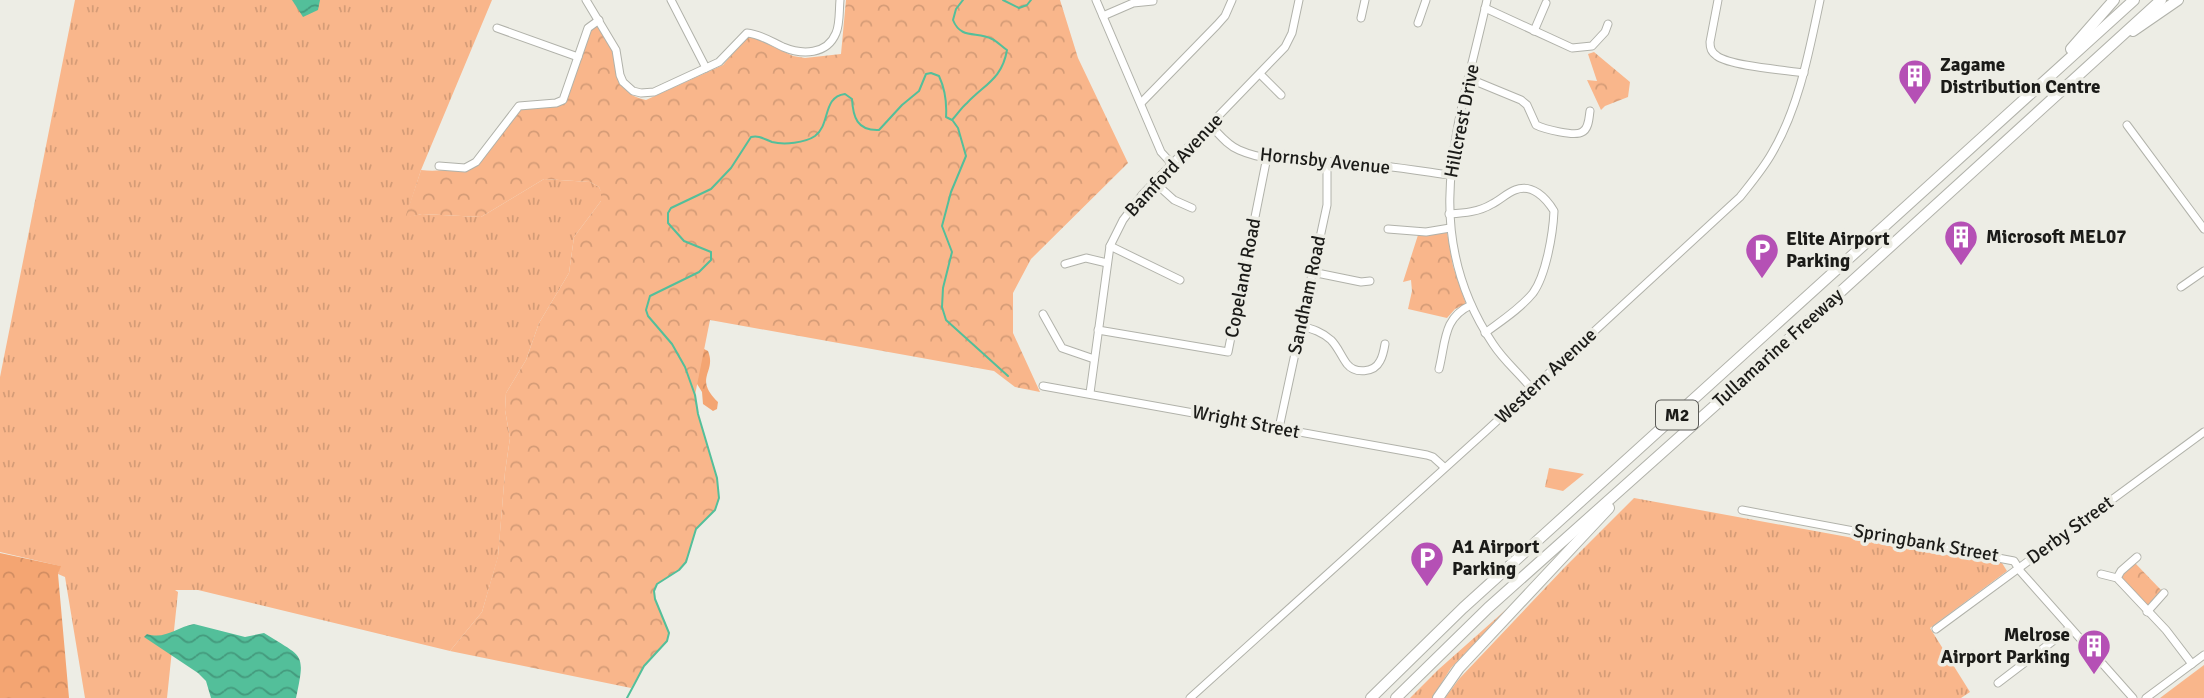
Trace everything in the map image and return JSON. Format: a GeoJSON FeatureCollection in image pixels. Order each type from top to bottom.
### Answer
{"type":"FeatureCollection","features":[{"type":"Feature","properties":{"kind":"highway"},"geometry":{"type":"LineString","coordinates":[[2060,66],[2068,52],[2114,0]]}},
{"type":"Feature","properties":{"kind":"highway","name":"Tullamarine Freeway"},"geometry":{"type":"LineString","coordinates":[[1371,698],[1463,608],[2134,0]]}},
{"type":"Feature","properties":{"kind":"highway","name":"Tullamarine Freeway"},"geometry":{"type":"LineString","coordinates":[[1397,698],[1488,608],[2161,0]]}},
{"type":"Feature","properties":{"kind":"highway"},"geometry":{"type":"LineString","coordinates":[[2121,36],[2139,29],[2178,0]]}},
{"type":"Feature","properties":{"kind":"highway"},"geometry":{"type":"LineString","coordinates":[[1438,698],[1460,668],[1646,467]]}},
{"type":"Feature","properties":{"kind":"street"},"geometry":{"type":"LineString","coordinates":[[586,0],[616,50],[620,75],[634,91],[648,94],[723,59],[747,33],[788,49],[812,52],[822,49],[831,42],[837,32],[840,0]]}},
{"type":"Feature","properties":{"kind":"street"},"geometry":{"type":"LineString","coordinates":[[671,0],[706,68]]}},
{"type":"Feature","properties":{"kind":"street"},"geometry":{"type":"LineString","coordinates":[[1096,0],[1161,152],[1171,164]]}},
{"type":"Feature","properties":{"kind":"street"},"geometry":{"type":"LineString","coordinates":[[1141,103],[1217,26],[1232,0]]}},
{"type":"Feature","properties":{"kind":"street","name":"Bamford Avenue"},"geometry":{"type":"LineString","coordinates":[[1090,393],[1110,246],[1123,220],[1154,182],[1260,74],[1289,40],[1299,0]]}},
{"type":"Feature","properties":{"kind":"street"},"geometry":{"type":"LineString","coordinates":[[1361,18],[1365,0]]}},
{"type":"Feature","properties":{"kind":"street"},"geometry":{"type":"LineString","coordinates":[[1418,23],[1426,0]]}},
{"type":"Feature","properties":{"kind":"street"},"geometry":{"type":"LineString","coordinates":[[1718,0],[1710,42],[1715,55],[1731,61],[1804,73]]}},
{"type":"Feature","properties":{"kind":"street","name":"Western Avenue"},"geometry":{"type":"LineString","coordinates":[[1190,698],[1740,197],[1771,155],[1779,139],[1804,73],[1820,0]]}},
{"type":"Feature","properties":{"kind":"street"},"geometry":{"type":"LineString","coordinates":[[1103,16],[1133,3],[1153,1]]}},
{"type":"Feature","properties":{"kind":"street"},"geometry":{"type":"LineString","coordinates":[[1534,31],[1546,3]]}},
{"type":"Feature","properties":{"kind":"street"},"geometry":{"type":"LineString","coordinates":[[1486,4],[1534,31],[1572,48],[1592,46],[1599,40],[1608,24]]}},
{"type":"Feature","properties":{"kind":"street","name":"Hillcrest Drive"},"geometry":{"type":"LineString","coordinates":[[1486,4],[1450,175],[1450,228],[1457,266],[1471,305],[1485,333],[1504,360],[1531,388]]}},
{"type":"Feature","properties":{"kind":"street"},"geometry":{"type":"LineString","coordinates":[[439,166],[465,168],[476,162],[519,106],[564,100],[588,28],[599,20]]}},
{"type":"Feature","properties":{"kind":"street"},"geometry":{"type":"LineString","coordinates":[[497,28],[527,41],[578,57]]}},
{"type":"Feature","properties":{"kind":"street"},"geometry":{"type":"LineString","coordinates":[[1260,74],[1281,95]]}},
{"type":"Feature","properties":{"kind":"street"},"geometry":{"type":"LineString","coordinates":[[1470,79],[1521,100],[1527,105],[1532,120],[1541,128],[1574,134],[1582,132],[1587,127],[1590,111]]}},
{"type":"Feature","properties":{"kind":"street"},"geometry":{"type":"LineString","coordinates":[[2127,124],[2204,229]]}},
{"type":"Feature","properties":{"kind":"street","name":"Hornsby Avenue"},"geometry":{"type":"LineString","coordinates":[[1210,125],[1240,150],[1267,157],[1298,162],[1372,164],[1450,175]]}},
{"type":"Feature","properties":{"kind":"street","name":"Copeland Road"},"geometry":{"type":"LineString","coordinates":[[1098,330],[1228,352],[1267,157]]}},
{"type":"Feature","properties":{"kind":"street","name":"Sandham Road"},"geometry":{"type":"LineString","coordinates":[[1279,428],[1327,205],[1327,162]]}},
{"type":"Feature","properties":{"kind":"street"},"geometry":{"type":"LineString","coordinates":[[1154,182],[1174,200],[1192,208]]}},
{"type":"Feature","properties":{"kind":"street"},"geometry":{"type":"LineString","coordinates":[[1449,214],[1480,209],[1517,189],[1528,189],[1540,194],[1548,200],[1554,212],[1542,272],[1536,288],[1485,333]]}},
{"type":"Feature","properties":{"kind":"street"},"geometry":{"type":"LineString","coordinates":[[1388,229],[1426,232],[1450,228]]}},
{"type":"Feature","properties":{"kind":"street"},"geometry":{"type":"LineString","coordinates":[[1110,246],[1180,280]]}},
{"type":"Feature","properties":{"kind":"street"},"geometry":{"type":"LineString","coordinates":[[1065,264],[1086,258],[1107,263]]}},
{"type":"Feature","properties":{"kind":"street"},"geometry":{"type":"LineString","coordinates":[[2181,287],[2204,271]]}},
{"type":"Feature","properties":{"kind":"street"},"geometry":{"type":"LineString","coordinates":[[1312,272],[1361,282],[1370,281]]}},
{"type":"Feature","properties":{"kind":"street"},"geometry":{"type":"LineString","coordinates":[[1439,369],[1450,321],[1459,311],[1471,305]]}},
{"type":"Feature","properties":{"kind":"street"},"geometry":{"type":"LineString","coordinates":[[1043,314],[1062,348],[1094,359]]}},
{"type":"Feature","properties":{"kind":"street"},"geometry":{"type":"LineString","coordinates":[[1301,326],[1314,329],[1330,339],[1349,366],[1359,370],[1376,366],[1382,358],[1385,344]]}},
{"type":"Feature","properties":{"kind":"street","name":"Wright Street"},"geometry":{"type":"LineString","coordinates":[[1043,386],[1427,455],[1444,467]]}},
{"type":"Feature","properties":{"kind":"street","name":"Derby Street"},"geometry":{"type":"LineString","coordinates":[[1936,629],[2204,432]]}},
{"type":"Feature","properties":{"kind":"street","name":"Springbank Street"},"geometry":{"type":"LineString","coordinates":[[1742,510],[2014,561],[2133,698]]}},
{"type":"Feature","properties":{"kind":"street"},"geometry":{"type":"LineString","coordinates":[[2117,578],[2137,557]]}},
{"type":"Feature","properties":{"kind":"street"},"geometry":{"type":"LineString","coordinates":[[2101,574],[2117,578],[2166,630],[2192,664]]}},
{"type":"Feature","properties":{"kind":"street"},"geometry":{"type":"LineString","coordinates":[[2147,612],[2164,593]]}},
{"type":"Feature","properties":{"kind":"street"},"geometry":{"type":"LineString","coordinates":[[1998,683],[2070,628]]}},
{"type":"Feature","properties":{"kind":"street"},"geometry":{"type":"LineString","coordinates":[[2146,698],[2204,655]]}},
{"type":"Feature","properties":{"kind":"green space"},"geometry":{"type":"Polygon","coordinates":[[[75,0],[492,0],[421,170],[406,217],[422,214],[481,217],[544,179],[590,182],[599,187],[602,193],[601,201],[574,237],[569,273],[539,323],[526,360],[506,393],[505,410],[510,438],[498,557],[482,612],[450,651],[198,590],[175,590],[178,592],[167,698],[85,698],[65,577],[58,574],[60,566],[0,552],[0,377],[75,0]]]}},
{"type":"Feature","properties":{"kind":"green space"},"geometry":{"type":"Polygon","coordinates":[[[846,0],[1060,0],[1078,58],[1128,163],[1031,259],[1013,293],[1013,333],[1040,392],[1015,387],[994,371],[710,320],[695,395],[717,477],[719,498],[715,510],[696,529],[686,562],[679,570],[657,584],[655,599],[669,633],[667,641],[644,666],[631,688],[450,651],[482,612],[498,556],[510,438],[505,410],[506,393],[526,360],[539,323],[569,273],[574,237],[601,201],[601,192],[599,187],[590,182],[544,179],[481,217],[422,214],[405,218],[421,170],[469,168],[521,107],[563,104],[592,27],[599,27],[615,57],[626,90],[646,100],[723,65],[746,38],[753,37],[793,56],[805,58],[841,54],[846,0]]]}},
{"type":"Feature","properties":{"kind":"green space"},"geometry":{"type":"Polygon","coordinates":[[[1594,52],[1630,82],[1628,97],[1601,110],[1587,80],[1597,81],[1588,54],[1594,52]]]}},
{"type":"Feature","properties":{"kind":"green space"},"geometry":{"type":"Polygon","coordinates":[[[1447,232],[1453,266],[1466,304],[1455,309],[1447,318],[1408,309],[1412,291],[1411,280],[1403,282],[1418,235],[1447,232]]]}},
{"type":"Feature","properties":{"kind":"green space"},"geometry":{"type":"Polygon","coordinates":[[[698,346],[708,351],[710,358],[707,387],[718,402],[717,409],[713,411],[703,404],[702,392],[694,379],[698,346]]]}},
{"type":"Feature","properties":{"kind":"green space"},"geometry":{"type":"Polygon","coordinates":[[[1549,468],[1584,474],[1563,491],[1545,487],[1549,468]]]}},
{"type":"Feature","properties":{"kind":"green space"},"geometry":{"type":"Polygon","coordinates":[[[1634,498],[2002,563],[2007,571],[1930,628],[1970,692],[1961,698],[1445,698],[1459,679],[1634,498]]]}},
{"type":"Feature","properties":{"kind":"green space"},"geometry":{"type":"Polygon","coordinates":[[[0,553],[61,566],[58,574],[69,698],[0,698],[0,553]]]}},
{"type":"Feature","properties":{"kind":"green space"},"geometry":{"type":"Polygon","coordinates":[[[2135,563],[2162,591],[2149,605],[2122,579],[2122,574],[2135,563]]]}},
{"type":"Feature","properties":{"kind":"green space"},"geometry":{"type":"Polygon","coordinates":[[[1510,606],[1451,668],[1432,698],[1410,698],[1439,669],[1510,606]]]}},
{"type":"Feature","properties":{"kind":"green space"},"geometry":{"type":"Polygon","coordinates":[[[2204,665],[2204,698],[2160,698],[2204,665]]]}},
{"type":"Feature","properties":{"kind":"water"},"geometry":{"type":"Polygon","coordinates":[[[292,0],[320,0],[318,10],[303,17],[292,0]]]}},
{"type":"Feature","properties":{"kind":"water"},"geometry":{"type":"Polygon","coordinates":[[[194,624],[245,637],[264,633],[294,652],[301,663],[296,698],[211,698],[206,681],[198,673],[144,637],[147,634],[165,634],[194,624]]]}},
{"type":"Feature","properties":{"kind":"waterway"},"geometry":{"type":"LineString","coordinates":[[627,698],[644,666],[667,641],[669,633],[655,599],[657,584],[679,570],[686,562],[696,529],[715,510],[719,498],[717,478],[685,367],[672,344],[646,310],[650,296],[699,272],[711,260],[711,252],[684,241],[668,223],[668,213],[671,208],[711,189],[731,168],[751,137],[788,143],[815,136],[823,125],[830,105],[838,96],[845,94],[852,99],[855,117],[861,125],[879,130],[919,91],[926,74],[931,73],[939,76],[945,96],[946,117],[952,120],[997,75],[1007,50],[992,39],[965,33],[956,26],[953,20],[956,9],[963,0]]}},
{"type":"Feature","properties":{"kind":"waterway"},"geometry":{"type":"LineString","coordinates":[[1003,0],[1019,8],[1031,0]]}},
{"type":"Feature","properties":{"kind":"waterway"},"geometry":{"type":"LineString","coordinates":[[953,121],[958,128],[966,156],[951,192],[942,226],[952,252],[943,288],[942,307],[946,320],[1008,376]]}},
{"type":"Feature","properties":{"kind":"place","name":"Zagame Distribution Centre"},"geometry":{"type":"Point","coordinates":[1915,106]}},
{"type":"Feature","properties":{"kind":"place","name":"Microsoft MEL07"},"geometry":{"type":"Point","coordinates":[1961,267]}},
{"type":"Feature","properties":{"kind":"place","name":"Elite Airport Parking"},"geometry":{"type":"Point","coordinates":[1762,280]}},
{"type":"Feature","properties":{"kind":"place","name":"A1 Airport Parking"},"geometry":{"type":"Point","coordinates":[1427,588]}},
{"type":"Feature","properties":{"kind":"place","name":"Melrose Airport Parking"},"geometry":{"type":"Point","coordinates":[2094,676]}}]}
